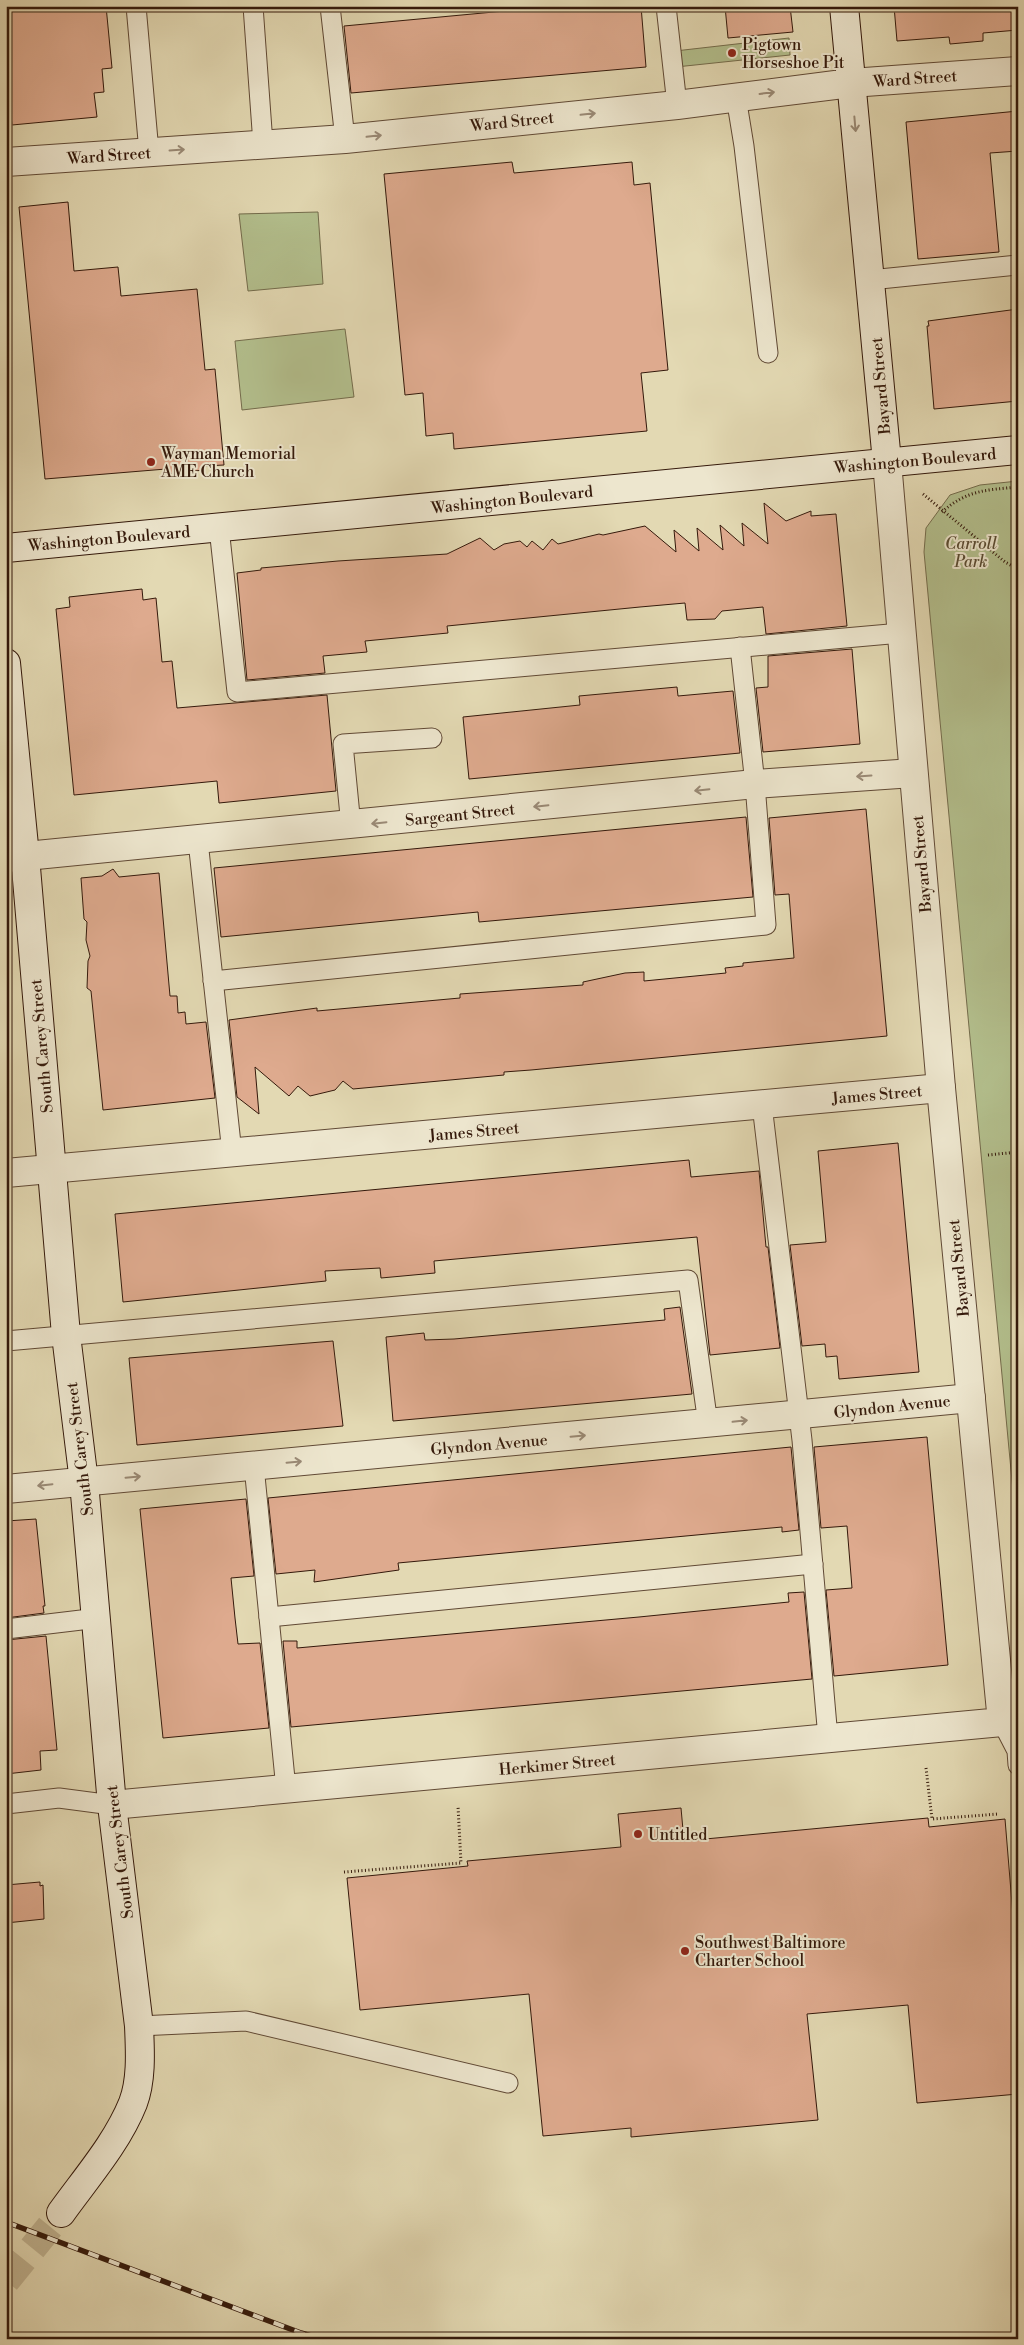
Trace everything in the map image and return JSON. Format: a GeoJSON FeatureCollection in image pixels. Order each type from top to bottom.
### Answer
{"type":"FeatureCollection","features":[{"type":"Feature","properties":{"kind":"street","name":"Bayard Street"},"geometry":{"type":"LineString","coordinates":[[844,6],[887,462],[941,1088],[1002,1722]]}},
{"type":"Feature","properties":{"kind":"street","name":"Ward Street"},"geometry":{"type":"LineString","coordinates":[[6,162],[345,139],[677,105],[851,83],[1018,71]]}},
{"type":"Feature","properties":{"kind":"street","name":"Washington Boulevard"},"geometry":{"type":"LineString","coordinates":[[6,548],[1018,450]]}},
{"type":"Feature","properties":{"kind":"street","name":"South Carey Street"},"geometry":{"type":"LineString","coordinates":[[6,663],[16,857],[66,1335],[84,1482],[98,1618],[112,1805],[139,2026],[141,2062],[134,2102],[113,2140],[61,2213]]}},
{"type":"Feature","properties":{"kind":"street","name":"Sargeant Street"},"geometry":{"type":"LineString","coordinates":[[16,857],[351,826],[755,784],[913,773]]}},
{"type":"Feature","properties":{"kind":"street","name":"James Street"},"geometry":{"type":"LineString","coordinates":[[6,1173],[941,1088]]}},
{"type":"Feature","properties":{"kind":"street","name":"Glyndon Avenue"},"geometry":{"type":"LineString","coordinates":[[6,1489],[971,1398]]}},
{"type":"Feature","properties":{"kind":"street","name":"Herkimer Street"},"geometry":{"type":"LineString","coordinates":[[112,1805],[1002,1722]]}},
{"type":"Feature","properties":{"kind":"lane"},"geometry":{"type":"LineString","coordinates":[[136,6],[149,152]]}},
{"type":"Feature","properties":{"kind":"lane"},"geometry":{"type":"LineString","coordinates":[[253,6],[263,144]]}},
{"type":"Feature","properties":{"kind":"lane"},"geometry":{"type":"LineString","coordinates":[[330,6],[345,139]]}},
{"type":"Feature","properties":{"kind":"lane"},"geometry":{"type":"LineString","coordinates":[[666,6],[677,105]]}},
{"type":"Feature","properties":{"kind":"lane"},"geometry":{"type":"LineString","coordinates":[[736,97],[744,146],[768,353]]}},
{"type":"Feature","properties":{"kind":"lane"},"geometry":{"type":"LineString","coordinates":[[870,280],[1018,264]]}},
{"type":"Feature","properties":{"kind":"lane"},"geometry":{"type":"LineString","coordinates":[[219,528],[237,692],[901,633]]}},
{"type":"Feature","properties":{"kind":"lane"},"geometry":{"type":"LineString","coordinates":[[213,981],[766,925],[755,784],[740,648]]}},
{"type":"Feature","properties":{"kind":"lane"},"geometry":{"type":"LineString","coordinates":[[351,826],[343,744],[432,738]]}},
{"type":"Feature","properties":{"kind":"lane"},"geometry":{"type":"LineString","coordinates":[[198,841],[232,1153]]}},
{"type":"Feature","properties":{"kind":"lane"},"geometry":{"type":"LineString","coordinates":[[762,1105],[799,1415],[828,1738]]}},
{"type":"Feature","properties":{"kind":"lane"},"geometry":{"type":"LineString","coordinates":[[6,1341],[688,1280],[708,1424]]}},
{"type":"Feature","properties":{"kind":"lane"},"geometry":{"type":"LineString","coordinates":[[254,1466],[286,1789]]}},
{"type":"Feature","properties":{"kind":"lane"},"geometry":{"type":"LineString","coordinates":[[269,1617],[813,1564]]}},
{"type":"Feature","properties":{"kind":"lane"},"geometry":{"type":"LineString","coordinates":[[6,1628],[98,1618]]}},
{"type":"Feature","properties":{"kind":"lane"},"geometry":{"type":"LineString","coordinates":[[1002,1722],[1017,1751],[1018,1765]]}},
{"type":"Feature","properties":{"kind":"lane"},"geometry":{"type":"LineString","coordinates":[[6,1804],[58,1798],[112,1805]]}},
{"type":"Feature","properties":{"kind":"lane"},"geometry":{"type":"LineString","coordinates":[[139,2026],[246,2021],[508,2083]]}},
{"type":"Feature","properties":{"kind":"path"},"geometry":{"type":"LineString","coordinates":[[887,462],[942,512],[1006,562],[1018,569]]}},
{"type":"Feature","properties":{"kind":"path"},"geometry":{"type":"LineString","coordinates":[[942,512],[956,500],[978,491],[1018,487]]}},
{"type":"Feature","properties":{"kind":"path"},"geometry":{"type":"LineString","coordinates":[[988,1154],[1018,1152]]}},
{"type":"Feature","properties":{"kind":"path"},"geometry":{"type":"LineString","coordinates":[[926,1768],[932,1820],[998,1814]]}},
{"type":"Feature","properties":{"kind":"path"},"geometry":{"type":"LineString","coordinates":[[344,1872],[461,1863],[458,1806]]}},
{"type":"Feature","properties":{"kind":"green space","name":"Pigtown Horseshoe Pit"},"geometry":{"type":"Polygon","coordinates":[[[789,38],[790,55],[676,67],[675,51],[789,38]]]}},
{"type":"Feature","properties":{"kind":"green space"},"geometry":{"type":"Polygon","coordinates":[[[318,212],[323,284],[248,291],[239,214],[318,212]]]}},
{"type":"Feature","properties":{"kind":"green space"},"geometry":{"type":"Polygon","coordinates":[[[345,329],[354,397],[242,410],[235,341],[345,329]]]}},
{"type":"Feature","properties":{"kind":"green space","name":"Carroll Park"},"geometry":{"type":"Polygon","coordinates":[[[1018,481],[1018,1544],[924,552],[926,528],[950,495],[980,485],[1018,481]]]}},
{"type":"Feature","properties":{"kind":"building"},"geometry":{"type":"Polygon","coordinates":[[[6,6],[106,6],[112,68],[102,69],[104,92],[94,93],[97,117],[12,125],[6,67],[6,6]]]}},
{"type":"Feature","properties":{"kind":"building"},"geometry":{"type":"Polygon","coordinates":[[[558,6],[641,6],[646,67],[351,93],[344,26],[558,6]]]}},
{"type":"Feature","properties":{"kind":"building"},"geometry":{"type":"Polygon","coordinates":[[[725,6],[790,6],[793,32],[728,38],[725,6]]]}},
{"type":"Feature","properties":{"kind":"building"},"geometry":{"type":"Polygon","coordinates":[[[894,6],[1018,6],[1018,30],[983,33],[983,41],[950,44],[949,37],[897,41],[894,6]]]}},
{"type":"Feature","properties":{"kind":"building"},"geometry":{"type":"Polygon","coordinates":[[[1018,111],[1018,151],[990,153],[999,252],[918,259],[906,122],[1018,111]]]}},
{"type":"Feature","properties":{"kind":"building"},"geometry":{"type":"Polygon","coordinates":[[[512,162],[514,173],[632,162],[634,185],[650,183],[668,370],[641,373],[647,431],[454,449],[453,433],[426,436],[423,393],[405,395],[384,174],[512,162]]]}},
{"type":"Feature","properties":{"kind":"building"},"geometry":{"type":"Polygon","coordinates":[[[68,202],[74,271],[118,267],[121,296],[197,289],[205,370],[215,369],[224,465],[204,466],[204,470],[166,474],[166,469],[45,479],[19,207],[68,202]]]}},
{"type":"Feature","properties":{"kind":"building"},"geometry":{"type":"Polygon","coordinates":[[[1018,309],[1018,401],[934,409],[928,321],[1018,309]]]}},
{"type":"Feature","properties":{"kind":"building"},"geometry":{"type":"Polygon","coordinates":[[[764,503],[786,521],[811,511],[811,516],[836,514],[847,626],[766,634],[763,607],[722,611],[715,619],[687,620],[685,603],[640,607],[447,626],[448,633],[365,641],[367,652],[323,656],[325,673],[247,680],[237,573],[261,570],[261,568],[338,561],[447,554],[480,538],[494,550],[504,544],[520,541],[527,547],[532,541],[543,550],[552,539],[558,544],[645,526],[676,552],[674,530],[699,551],[697,528],[723,550],[720,525],[744,546],[742,523],[768,544],[764,503]]]}},
{"type":"Feature","properties":{"kind":"building"},"geometry":{"type":"Polygon","coordinates":[[[142,589],[143,600],[156,598],[162,662],[172,661],[177,708],[327,695],[336,791],[219,803],[217,781],[74,795],[56,609],[70,607],[69,597],[142,589]]]}},
{"type":"Feature","properties":{"kind":"building"},"geometry":{"type":"Polygon","coordinates":[[[852,649],[860,744],[763,752],[756,688],[768,687],[768,656],[852,649]]]}},
{"type":"Feature","properties":{"kind":"building"},"geometry":{"type":"Polygon","coordinates":[[[677,687],[678,696],[733,691],[740,753],[469,779],[463,717],[580,705],[579,696],[677,687]]]}},
{"type":"Feature","properties":{"kind":"building"},"geometry":{"type":"Polygon","coordinates":[[[866,809],[887,1036],[504,1072],[504,1075],[353,1089],[343,1081],[335,1090],[310,1096],[298,1086],[289,1096],[255,1067],[259,1114],[237,1097],[229,1020],[317,1008],[317,1011],[460,998],[460,994],[583,985],[583,982],[625,973],[644,972],[644,981],[726,973],[725,968],[743,966],[743,963],[794,958],[789,894],[775,895],[769,818],[866,809]]]}},
{"type":"Feature","properties":{"kind":"building"},"geometry":{"type":"Polygon","coordinates":[[[746,817],[753,897],[479,922],[478,912],[221,937],[214,868],[746,817]]]}},
{"type":"Feature","properties":{"kind":"building"},"geometry":{"type":"Polygon","coordinates":[[[113,869],[119,877],[159,873],[170,996],[177,996],[178,1013],[185,1012],[186,1024],[206,1022],[215,1098],[103,1110],[91,991],[87,988],[88,961],[90,956],[86,940],[87,922],[84,919],[81,878],[102,876],[113,869]]]}},
{"type":"Feature","properties":{"kind":"building"},"geometry":{"type":"Polygon","coordinates":[[[898,1143],[919,1372],[839,1379],[837,1356],[826,1357],[825,1344],[802,1346],[790,1245],[826,1242],[818,1151],[898,1143]]]}},
{"type":"Feature","properties":{"kind":"building"},"geometry":{"type":"Polygon","coordinates":[[[689,1160],[691,1177],[759,1171],[766,1247],[768,1247],[780,1348],[710,1355],[697,1237],[434,1261],[435,1273],[381,1278],[380,1268],[325,1271],[326,1281],[123,1302],[115,1214],[689,1160]]]}},
{"type":"Feature","properties":{"kind":"building"},"geometry":{"type":"Polygon","coordinates":[[[680,1307],[692,1394],[393,1421],[386,1337],[424,1333],[425,1340],[454,1339],[665,1320],[664,1309],[680,1307]]]}},
{"type":"Feature","properties":{"kind":"building"},"geometry":{"type":"Polygon","coordinates":[[[333,1341],[343,1426],[137,1445],[129,1358],[333,1341]]]}},
{"type":"Feature","properties":{"kind":"building"},"geometry":{"type":"Polygon","coordinates":[[[927,1437],[948,1665],[834,1676],[826,1590],[852,1588],[847,1526],[821,1528],[814,1447],[927,1437]]]}},
{"type":"Feature","properties":{"kind":"building"},"geometry":{"type":"Polygon","coordinates":[[[791,1447],[799,1530],[782,1532],[782,1527],[398,1563],[399,1570],[314,1582],[315,1570],[276,1574],[268,1498],[791,1447]]]}},
{"type":"Feature","properties":{"kind":"building"},"geometry":{"type":"Polygon","coordinates":[[[246,1499],[254,1576],[231,1578],[235,1618],[238,1644],[260,1643],[269,1728],[163,1738],[140,1509],[246,1499]]]}},
{"type":"Feature","properties":{"kind":"building"},"geometry":{"type":"Polygon","coordinates":[[[36,1519],[45,1606],[43,1606],[44,1613],[6,1618],[6,1521],[36,1519]]]}},
{"type":"Feature","properties":{"kind":"building"},"geometry":{"type":"Polygon","coordinates":[[[804,1592],[812,1679],[291,1727],[283,1641],[297,1641],[297,1648],[639,1617],[789,1602],[788,1593],[804,1592]]]}},
{"type":"Feature","properties":{"kind":"building"},"geometry":{"type":"Polygon","coordinates":[[[46,1636],[57,1750],[40,1751],[41,1770],[6,1774],[6,1640],[46,1636]]]}},
{"type":"Feature","properties":{"kind":"building","name":"Southwest Baltimore Charter School"},"geometry":{"type":"Polygon","coordinates":[[[681,1808],[684,1841],[928,1818],[929,1827],[1005,1819],[1018,1977],[1018,2094],[917,2103],[908,2005],[807,2014],[818,2120],[631,2137],[631,2128],[543,2136],[529,1994],[360,2010],[347,1878],[468,1866],[467,1861],[621,1847],[618,1814],[681,1808]]]}},
{"type":"Feature","properties":{"kind":"building"},"geometry":{"type":"Polygon","coordinates":[[[40,1882],[40,1886],[43,1885],[44,1919],[6,1923],[6,1885],[40,1882]]]}},
{"type":"Feature","properties":{"kind":"tunnel"},"geometry":{"type":"LineString","coordinates":[[6,2281],[61,2213]]}},
{"type":"Feature","properties":{"kind":"railway"},"geometry":{"type":"LineString","coordinates":[[6,2222],[321,2339]]}},
{"type":"Feature","properties":{"kind":"place","name":"Pigtown Horseshoe Pit"},"geometry":{"type":"Point","coordinates":[732,53]}},
{"type":"Feature","properties":{"kind":"place","name":"Wayman Memorial AME Church"},"geometry":{"type":"Point","coordinates":[151,462]}},
{"type":"Feature","properties":{"kind":"place","name":"Untitled"},"geometry":{"type":"Point","coordinates":[638,1834]}},
{"type":"Feature","properties":{"kind":"place","name":"Southwest Baltimore Charter School"},"geometry":{"type":"Point","coordinates":[685,1951]}}]}
